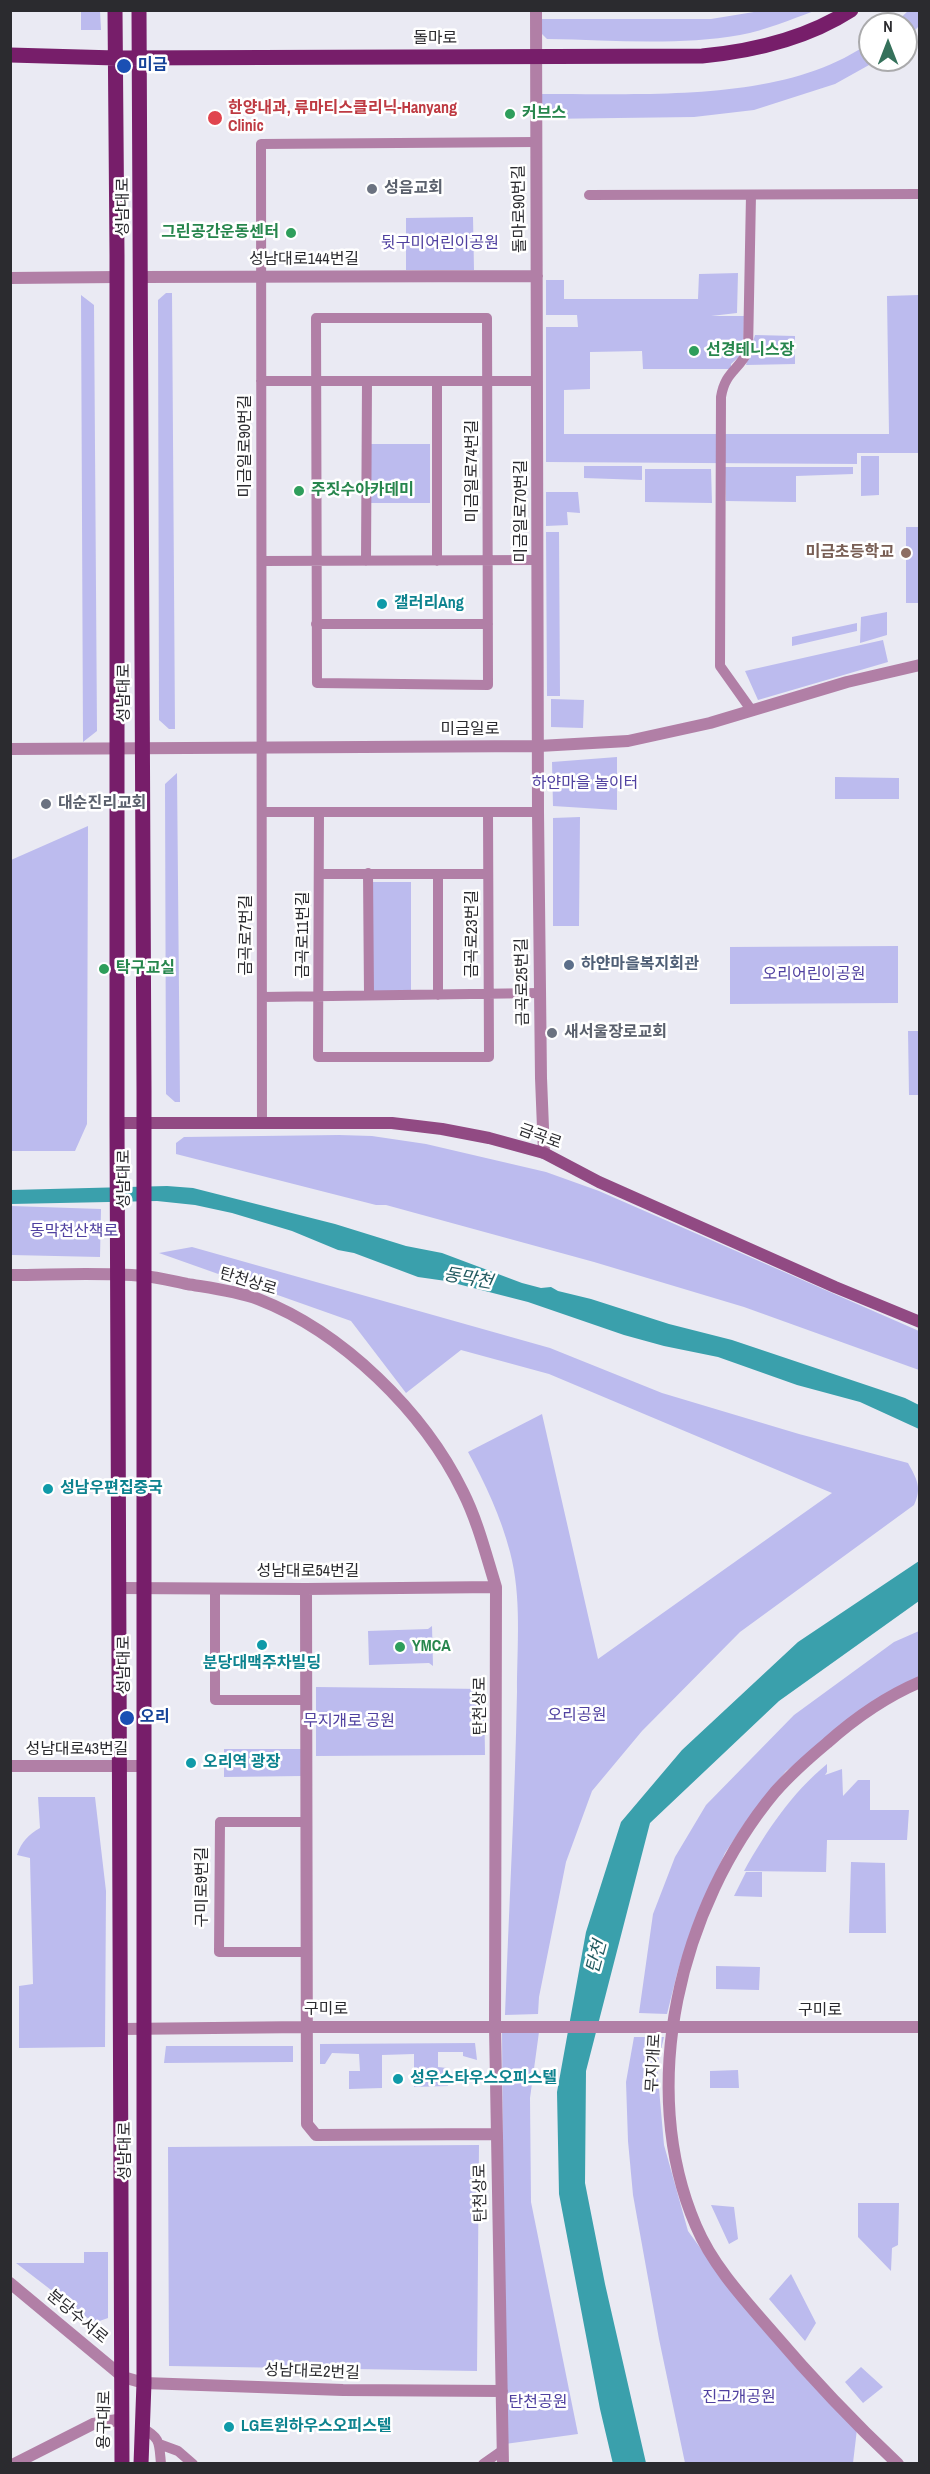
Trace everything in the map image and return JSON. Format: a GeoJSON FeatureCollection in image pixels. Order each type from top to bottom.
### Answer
{"type":"FeatureCollection","features":[{"type":"Feature","properties":{"kind":"main road","name":"성남대로"},"geometry":{"type":"LineString","coordinates":[[115,10],[123,2377]]}},
{"type":"Feature","properties":{"kind":"main road","name":"성남대로"},"geometry":{"type":"LineString","coordinates":[[140,10],[144,1123],[144,2383]]}},
{"type":"Feature","properties":{"kind":"main road","name":"돌마로"},"geometry":{"type":"LineString","coordinates":[[10,55],[682,57],[759,48],[810,33],[851,10]]}},
{"type":"Feature","properties":{"kind":"main road","name":"금곡로"},"geometry":{"type":"LineString","coordinates":[[117,1123],[392,1123],[470,1134],[544,1153],[599,1182],[835,1287],[920,1322]]}},
{"type":"Feature","properties":{"kind":"main road","name":"용구대로"},"geometry":{"type":"LineString","coordinates":[[122,2463],[123,2377]]}},
{"type":"Feature","properties":{"kind":"main road"},"geometry":{"type":"LineString","coordinates":[[141,2463],[144,2383]]}},
{"type":"Feature","properties":{"kind":"street","name":"돌마로90번길"},"geometry":{"type":"LineString","coordinates":[[536,10],[537,276]]}},
{"type":"Feature","properties":{"kind":"street","name":"돌마로90번길"},"geometry":{"type":"LineString","coordinates":[[261,144],[536,142]]}},
{"type":"Feature","properties":{"kind":"street","name":"미금일로90번길"},"geometry":{"type":"LineString","coordinates":[[261,144],[262,747]]}},
{"type":"Feature","properties":{"kind":"street"},"geometry":{"type":"LineString","coordinates":[[590,195],[920,194]]}},
{"type":"Feature","properties":{"kind":"street"},"geometry":{"type":"LineString","coordinates":[[751,195],[748,351],[744,359],[726,377],[721,397],[720,666],[752,711]]}},
{"type":"Feature","properties":{"kind":"street","name":"성남대로144번길"},"geometry":{"type":"LineString","coordinates":[[142,277],[537,276]]}},
{"type":"Feature","properties":{"kind":"street","name":"미금일로70번길"},"geometry":{"type":"LineString","coordinates":[[537,276],[539,746]]}},
{"type":"Feature","properties":{"kind":"street"},"geometry":{"type":"LineString","coordinates":[[10,278],[117,277]]}},
{"type":"Feature","properties":{"kind":"street","name":"미금일로74번길"},"geometry":{"type":"LineString","coordinates":[[316,381],[316,318],[487,318],[488,685],[317,683],[316,624]]}},
{"type":"Feature","properties":{"kind":"street"},"geometry":{"type":"LineString","coordinates":[[261,381],[537,381]]}},
{"type":"Feature","properties":{"kind":"street"},"geometry":{"type":"LineString","coordinates":[[316,381],[316,624],[488,624]]}},
{"type":"Feature","properties":{"kind":"street"},"geometry":{"type":"LineString","coordinates":[[366,561],[367,381]]}},
{"type":"Feature","properties":{"kind":"street"},"geometry":{"type":"LineString","coordinates":[[437,381],[437,561]]}},
{"type":"Feature","properties":{"kind":"street"},"geometry":{"type":"LineString","coordinates":[[262,561],[538,560]]}},
{"type":"Feature","properties":{"kind":"street","name":"미금일로"},"geometry":{"type":"LineString","coordinates":[[10,749],[539,746],[628,741],[710,723],[847,682],[920,665]]}},
{"type":"Feature","properties":{"kind":"street","name":"금곡로25번길"},"geometry":{"type":"LineString","coordinates":[[539,746],[540,993],[544,1153]]}},
{"type":"Feature","properties":{"kind":"street","name":"금곡로7번길"},"geometry":{"type":"LineString","coordinates":[[262,747],[262,1123]]}},
{"type":"Feature","properties":{"kind":"street"},"geometry":{"type":"LineString","coordinates":[[262,812],[538,812]]}},
{"type":"Feature","properties":{"kind":"street","name":"금곡로11번길"},"geometry":{"type":"LineString","coordinates":[[318,812],[318,1057],[391,1057]]}},
{"type":"Feature","properties":{"kind":"street","name":"금곡로23번길"},"geometry":{"type":"LineString","coordinates":[[391,1057],[489,1057],[488,812]]}},
{"type":"Feature","properties":{"kind":"street"},"geometry":{"type":"LineString","coordinates":[[368,873],[369,995]]}},
{"type":"Feature","properties":{"kind":"street","name":"금곡로11번길"},"geometry":{"type":"LineString","coordinates":[[318,874],[396,874]]}},
{"type":"Feature","properties":{"kind":"street","name":"금곡로23번길"},"geometry":{"type":"LineString","coordinates":[[396,874],[488,874]]}},
{"type":"Feature","properties":{"kind":"street"},"geometry":{"type":"LineString","coordinates":[[438,874],[438,995]]}},
{"type":"Feature","properties":{"kind":"street"},"geometry":{"type":"LineString","coordinates":[[488,994],[540,993]]}},
{"type":"Feature","properties":{"kind":"street","name":"금곡로23번길"},"geometry":{"type":"LineString","coordinates":[[391,995],[488,994]]}},
{"type":"Feature","properties":{"kind":"street","name":"금곡로11번길"},"geometry":{"type":"LineString","coordinates":[[262,997],[391,995]]}},
{"type":"Feature","properties":{"kind":"street","name":"탄천상로"},"geometry":{"type":"LineString","coordinates":[[10,1275],[143,1276],[207,1287],[260,1300],[315,1329],[357,1361],[406,1408],[442,1453],[470,1506],[483,1539],[496,1587],[495,2026],[503,2463]]}},
{"type":"Feature","properties":{"kind":"street","name":"성남대로54번길"},"geometry":{"type":"LineString","coordinates":[[120,1588],[496,1587]]}},
{"type":"Feature","properties":{"kind":"street"},"geometry":{"type":"LineString","coordinates":[[215,1589],[215,1700],[306,1700]]}},
{"type":"Feature","properties":{"kind":"street"},"geometry":{"type":"LineString","coordinates":[[306,1589],[307,2124],[316,2135],[496,2133]]}},
{"type":"Feature","properties":{"kind":"street","name":"무지개로"},"geometry":{"type":"LineString","coordinates":[[898,2463],[828,2396],[757,2314],[711,2254],[697,2228],[680,2178],[671,2134],[668,2089],[673,2027],[684,1974],[698,1929],[729,1858],[757,1816],[789,1777],[842,1730],[889,1697],[920,1682]]}},
{"type":"Feature","properties":{"kind":"street","name":"성남대로43번길"},"geometry":{"type":"LineString","coordinates":[[10,1766],[143,1766]]}},
{"type":"Feature","properties":{"kind":"street","name":"구미로9번길"},"geometry":{"type":"LineString","coordinates":[[306,1822],[220,1822],[219,1952],[306,1952]]}},
{"type":"Feature","properties":{"kind":"street","name":"구미로"},"geometry":{"type":"LineString","coordinates":[[122,2029],[306,2026],[920,2027]]}},
{"type":"Feature","properties":{"kind":"street","name":"분당수서로"},"geometry":{"type":"LineString","coordinates":[[10,2283],[123,2377]]}},
{"type":"Feature","properties":{"kind":"street","name":"성남대로2번길"},"geometry":{"type":"LineString","coordinates":[[123,2377],[144,2383],[343,2390],[502,2391]]}},
{"type":"Feature","properties":{"kind":"street"},"geometry":{"type":"LineString","coordinates":[[14,2463],[93,2424],[123,2419]]}},
{"type":"Feature","properties":{"kind":"street"},"geometry":{"type":"LineString","coordinates":[[142,2428],[156,2436],[161,2463]]}},
{"type":"Feature","properties":{"kind":"street"},"geometry":{"type":"LineString","coordinates":[[159,2444],[178,2451],[193,2463]]}},
{"type":"Feature","properties":{"kind":"street"},"geometry":{"type":"LineString","coordinates":[[483,2463],[503,2450]]}},
{"type":"Feature","properties":{"kind":"green space"},"geometry":{"type":"Polygon","coordinates":[[[81,11],[100,11],[101,30],[81,30],[81,11]]]}},
{"type":"Feature","properties":{"kind":"green space"},"geometry":{"type":"Polygon","coordinates":[[[760,11],[814,11],[750,33],[692,40],[644,42],[547,39],[537,29],[538,19],[711,19],[760,11]]]}},
{"type":"Feature","properties":{"kind":"green space"},"geometry":{"type":"Polygon","coordinates":[[[919,11],[918,27],[918,12],[907,12],[919,11]]]}},
{"type":"Feature","properties":{"kind":"green space"},"geometry":{"type":"Polygon","coordinates":[[[858,49],[858,71],[835,84],[754,110],[694,117],[542,119],[542,94],[712,91],[797,76],[836,62],[858,49]]]}},
{"type":"Feature","properties":{"kind":"green space","name":"뒷구미어린이공원"},"geometry":{"type":"Polygon","coordinates":[[[473,217],[474,270],[406,270],[406,218],[473,217]]]}},
{"type":"Feature","properties":{"kind":"green space"},"geometry":{"type":"Polygon","coordinates":[[[738,273],[737,313],[711,316],[744,316],[743,353],[731,364],[731,369],[643,369],[642,351],[590,352],[590,389],[564,390],[564,434],[889,434],[887,296],[919,295],[919,453],[857,453],[857,464],[546,462],[546,327],[578,327],[577,315],[546,315],[546,280],[564,280],[564,299],[698,299],[699,274],[738,273]]]}},
{"type":"Feature","properties":{"kind":"green space"},"geometry":{"type":"Polygon","coordinates":[[[166,293],[172,293],[175,729],[169,729],[159,720],[158,300],[166,293]]]}},
{"type":"Feature","properties":{"kind":"green space"},"geometry":{"type":"Polygon","coordinates":[[[81,295],[94,305],[97,731],[83,742],[81,295]]]}},
{"type":"Feature","properties":{"kind":"green space"},"geometry":{"type":"Polygon","coordinates":[[[755,335],[795,336],[795,364],[746,365],[755,335]]]}},
{"type":"Feature","properties":{"kind":"green space"},"geometry":{"type":"Polygon","coordinates":[[[370,444],[430,444],[430,503],[369,503],[370,444]]]}},
{"type":"Feature","properties":{"kind":"green space"},"geometry":{"type":"Polygon","coordinates":[[[861,456],[879,456],[879,495],[861,496],[861,456]]]}},
{"type":"Feature","properties":{"kind":"green space"},"geometry":{"type":"Polygon","coordinates":[[[584,466],[642,466],[642,480],[584,478],[584,466]]]}},
{"type":"Feature","properties":{"kind":"green space"},"geometry":{"type":"Polygon","coordinates":[[[725,467],[853,467],[853,474],[796,476],[796,502],[726,501],[725,467]]]}},
{"type":"Feature","properties":{"kind":"green space"},"geometry":{"type":"Polygon","coordinates":[[[645,469],[711,469],[712,503],[645,502],[645,469]]]}},
{"type":"Feature","properties":{"kind":"green space"},"geometry":{"type":"Polygon","coordinates":[[[546,492],[578,492],[580,513],[567,512],[568,525],[546,526],[546,492]]]}},
{"type":"Feature","properties":{"kind":"green space"},"geometry":{"type":"Polygon","coordinates":[[[906,527],[919,527],[919,603],[906,603],[906,527]]]}},
{"type":"Feature","properties":{"kind":"green space"},"geometry":{"type":"Polygon","coordinates":[[[546,532],[559,532],[560,696],[547,696],[546,532]]]}},
{"type":"Feature","properties":{"kind":"green space"},"geometry":{"type":"Polygon","coordinates":[[[887,612],[887,635],[860,643],[861,617],[887,612]]]}},
{"type":"Feature","properties":{"kind":"green space"},"geometry":{"type":"Polygon","coordinates":[[[857,623],[857,631],[792,646],[792,637],[857,623]]]}},
{"type":"Feature","properties":{"kind":"green space"},"geometry":{"type":"Polygon","coordinates":[[[883,640],[888,662],[758,700],[745,671],[883,640]]]}},
{"type":"Feature","properties":{"kind":"green space"},"geometry":{"type":"Polygon","coordinates":[[[551,699],[584,700],[583,728],[551,727],[551,699]]]}},
{"type":"Feature","properties":{"kind":"green space","name":"하얀마을 놀이터"},"geometry":{"type":"Polygon","coordinates":[[[617,757],[617,810],[553,806],[552,762],[617,757]]]}},
{"type":"Feature","properties":{"kind":"green space"},"geometry":{"type":"Polygon","coordinates":[[[177,773],[180,1102],[175,1102],[166,1094],[165,784],[177,773]]]}},
{"type":"Feature","properties":{"kind":"green space"},"geometry":{"type":"Polygon","coordinates":[[[835,777],[899,778],[899,799],[835,799],[835,777]]]}},
{"type":"Feature","properties":{"kind":"green space"},"geometry":{"type":"Polygon","coordinates":[[[580,817],[579,926],[553,926],[553,818],[580,817]]]}},
{"type":"Feature","properties":{"kind":"green space"},"geometry":{"type":"Polygon","coordinates":[[[88,826],[87,1124],[75,1151],[11,1151],[11,860],[88,826]]]}},
{"type":"Feature","properties":{"kind":"green space"},"geometry":{"type":"Polygon","coordinates":[[[370,882],[411,882],[411,992],[371,993],[370,882]]]}},
{"type":"Feature","properties":{"kind":"green space","name":"오리어린이공원"},"geometry":{"type":"Polygon","coordinates":[[[898,946],[898,1003],[730,1004],[730,947],[898,946]]]}},
{"type":"Feature","properties":{"kind":"green space"},"geometry":{"type":"Polygon","coordinates":[[[908,1031],[919,1031],[919,1095],[909,1095],[908,1031]]]}},
{"type":"Feature","properties":{"kind":"green space"},"geometry":{"type":"Polygon","coordinates":[[[372,1136],[426,1144],[546,1172],[599,1191],[919,1331],[919,1370],[744,1307],[594,1262],[386,1205],[376,1205],[176,1154],[176,1143],[184,1137],[372,1136]]]}},
{"type":"Feature","properties":{"kind":"green space","name":"동막천산책로"},"geometry":{"type":"Polygon","coordinates":[[[11,1206],[101,1209],[100,1257],[11,1255],[11,1206]]]}},
{"type":"Feature","properties":{"kind":"green space","name":"오리공원"},"geometry":{"type":"Polygon","coordinates":[[[192,1247],[550,1348],[662,1393],[799,1434],[908,1463],[914,1474],[918,1494],[914,1505],[740,1632],[642,1731],[592,1791],[566,1862],[539,1997],[538,2014],[505,2015],[516,1732],[518,1639],[516,1586],[514,1569],[502,1526],[468,1452],[542,1414],[598,1659],[832,1493],[549,1374],[461,1350],[406,1393],[351,1321],[159,1253],[192,1247]]]}},
{"type":"Feature","properties":{"kind":"green space","name":"YMCA"},"geometry":{"type":"Polygon","coordinates":[[[432,1626],[433,1666],[429,1663],[369,1665],[368,1631],[428,1629],[432,1626]]]}},
{"type":"Feature","properties":{"kind":"green space"},"geometry":{"type":"Polygon","coordinates":[[[919,1631],[919,1676],[786,1771],[747,1820],[725,1853],[692,1927],[667,2014],[639,2013],[653,1914],[675,1857],[706,1805],[794,1715],[894,1642],[919,1631]]]}},
{"type":"Feature","properties":{"kind":"green space","name":"무지개로 공원"},"geometry":{"type":"Polygon","coordinates":[[[316,1687],[484,1689],[485,1755],[316,1756],[316,1687]]]}},
{"type":"Feature","properties":{"kind":"green space"},"geometry":{"type":"Polygon","coordinates":[[[224,1749],[302,1749],[302,1776],[224,1777],[224,1749]]]}},
{"type":"Feature","properties":{"kind":"green space"},"geometry":{"type":"Polygon","coordinates":[[[827,1764],[825,1775],[842,1769],[843,1796],[858,1780],[870,1780],[870,1810],[909,1810],[907,1840],[827,1840],[826,1872],[744,1871],[791,1800],[827,1764]]]}},
{"type":"Feature","properties":{"kind":"green space"},"geometry":{"type":"Polygon","coordinates":[[[38,1797],[95,1797],[106,1891],[105,2047],[19,2048],[19,1986],[33,1984],[30,1858],[17,1855],[26,1839],[40,1828],[38,1797]]]}},
{"type":"Feature","properties":{"kind":"green space"},"geometry":{"type":"Polygon","coordinates":[[[851,1862],[885,1863],[886,1933],[849,1933],[851,1862]]]}},
{"type":"Feature","properties":{"kind":"green space"},"geometry":{"type":"Polygon","coordinates":[[[746,1872],[762,1872],[762,1897],[734,1896],[746,1872]]]}},
{"type":"Feature","properties":{"kind":"green space"},"geometry":{"type":"Polygon","coordinates":[[[716,1966],[760,1967],[759,1990],[716,1989],[716,1966]]]}},
{"type":"Feature","properties":{"kind":"green space","name":"탄천공원"},"geometry":{"type":"Polygon","coordinates":[[[502,2032],[539,2032],[530,2098],[531,2202],[578,2434],[505,2444],[502,2032]]]}},
{"type":"Feature","properties":{"kind":"green space","name":"진고개공원"},"geometry":{"type":"Polygon","coordinates":[[[634,2037],[664,2037],[657,2066],[664,2145],[688,2231],[722,2278],[857,2429],[853,2463],[685,2463],[659,2339],[633,2195],[626,2082],[634,2037]]]}},
{"type":"Feature","properties":{"kind":"green space"},"geometry":{"type":"Polygon","coordinates":[[[475,2043],[477,2060],[463,2056],[463,2052],[438,2052],[438,2067],[447,2068],[448,2086],[414,2087],[414,2054],[382,2055],[382,2088],[349,2089],[349,2071],[360,2071],[359,2054],[332,2053],[325,2064],[320,2064],[320,2044],[475,2043]]]}},
{"type":"Feature","properties":{"kind":"green space"},"geometry":{"type":"Polygon","coordinates":[[[166,2046],[293,2046],[293,2062],[164,2063],[166,2046]]]}},
{"type":"Feature","properties":{"kind":"green space"},"geometry":{"type":"Polygon","coordinates":[[[738,2070],[739,2088],[710,2088],[710,2071],[738,2070]]]}},
{"type":"Feature","properties":{"kind":"green space"},"geometry":{"type":"Polygon","coordinates":[[[479,2145],[477,2371],[169,2366],[168,2147],[479,2145]]]}},
{"type":"Feature","properties":{"kind":"green space"},"geometry":{"type":"Polygon","coordinates":[[[858,2203],[899,2203],[898,2245],[892,2248],[891,2271],[858,2237],[858,2203]]]}},
{"type":"Feature","properties":{"kind":"green space"},"geometry":{"type":"Polygon","coordinates":[[[711,2205],[734,2207],[738,2239],[729,2244],[711,2205]]]}},
{"type":"Feature","properties":{"kind":"green space"},"geometry":{"type":"Polygon","coordinates":[[[84,2252],[108,2252],[108,2318],[94,2323],[16,2263],[84,2263],[84,2252]]]}},
{"type":"Feature","properties":{"kind":"green space"},"geometry":{"type":"Polygon","coordinates":[[[791,2274],[816,2323],[805,2341],[769,2299],[791,2274]]]}},
{"type":"Feature","properties":{"kind":"green space"},"geometry":{"type":"Polygon","coordinates":[[[861,2367],[883,2387],[863,2403],[845,2382],[861,2367]]]}},
{"type":"Feature","properties":{"kind":"water","name":"동막천"},"geometry":{"type":"Polygon","coordinates":[[[167,1186],[193,1188],[335,1224],[406,1246],[442,1253],[522,1283],[541,1288],[551,1287],[669,1324],[732,1340],[905,1398],[919,1405],[919,1429],[860,1402],[797,1385],[718,1357],[624,1335],[528,1302],[446,1281],[418,1277],[354,1253],[338,1250],[292,1231],[232,1213],[195,1205],[157,1201],[11,1204],[11,1190],[167,1186]]]}},
{"type":"Feature","properties":{"kind":"water","name":"탄천"},"geometry":{"type":"Polygon","coordinates":[[[919,1561],[919,1601],[779,1701],[650,1823],[586,2071],[585,2183],[605,2284],[646,2463],[613,2464],[600,2409],[559,2194],[557,2092],[586,1932],[621,1822],[682,1750],[798,1642],[919,1561]]]}},
{"type":"Feature","properties":{"kind":"place","name":"미금"},"geometry":{"type":"Point","coordinates":[124,66]}},
{"type":"Feature","properties":{"kind":"place","name":"커브스"},"geometry":{"type":"Point","coordinates":[510,114]}},
{"type":"Feature","properties":{"kind":"place","name":"한양내과, 류마티스클리닉-Hanyang Clinic"},"geometry":{"type":"Point","coordinates":[215,118]}},
{"type":"Feature","properties":{"kind":"place","name":"성음교회"},"geometry":{"type":"Point","coordinates":[372,189]}},
{"type":"Feature","properties":{"kind":"place","name":"그린공간운동센터"},"geometry":{"type":"Point","coordinates":[291,233]}},
{"type":"Feature","properties":{"kind":"place","name":"선경테니스장"},"geometry":{"type":"Point","coordinates":[694,351]}},
{"type":"Feature","properties":{"kind":"place","name":"주짓수아카데미"},"geometry":{"type":"Point","coordinates":[299,491]}},
{"type":"Feature","properties":{"kind":"place","name":"미금초등학교"},"geometry":{"type":"Point","coordinates":[906,553]}},
{"type":"Feature","properties":{"kind":"place","name":"갤러리Ang"},"geometry":{"type":"Point","coordinates":[382,604]}},
{"type":"Feature","properties":{"kind":"place","name":"대순진리교회"},"geometry":{"type":"Point","coordinates":[46,804]}},
{"type":"Feature","properties":{"kind":"place","name":"하얀마을복지회관"},"geometry":{"type":"Point","coordinates":[569,965]}},
{"type":"Feature","properties":{"kind":"place","name":"탁구교실"},"geometry":{"type":"Point","coordinates":[104,969]}},
{"type":"Feature","properties":{"kind":"place","name":"새서울장로교회"},"geometry":{"type":"Point","coordinates":[552,1033]}},
{"type":"Feature","properties":{"kind":"place","name":"성남우편집중국"},"geometry":{"type":"Point","coordinates":[48,1489]}},
{"type":"Feature","properties":{"kind":"place","name":"분당대맥주차빌딩"},"geometry":{"type":"Point","coordinates":[262,1645]}},
{"type":"Feature","properties":{"kind":"place","name":"YMCA"},"geometry":{"type":"Point","coordinates":[400,1647]}},
{"type":"Feature","properties":{"kind":"place","name":"오리"},"geometry":{"type":"Point","coordinates":[127,1718]}},
{"type":"Feature","properties":{"kind":"place","name":"오리역 광장"},"geometry":{"type":"Point","coordinates":[191,1763]}},
{"type":"Feature","properties":{"kind":"place","name":"성우스타우스오피스텔"},"geometry":{"type":"Point","coordinates":[398,2079]}},
{"type":"Feature","properties":{"kind":"place","name":"LG트윈하우스오피스텔"},"geometry":{"type":"Point","coordinates":[229,2427]}}]}
